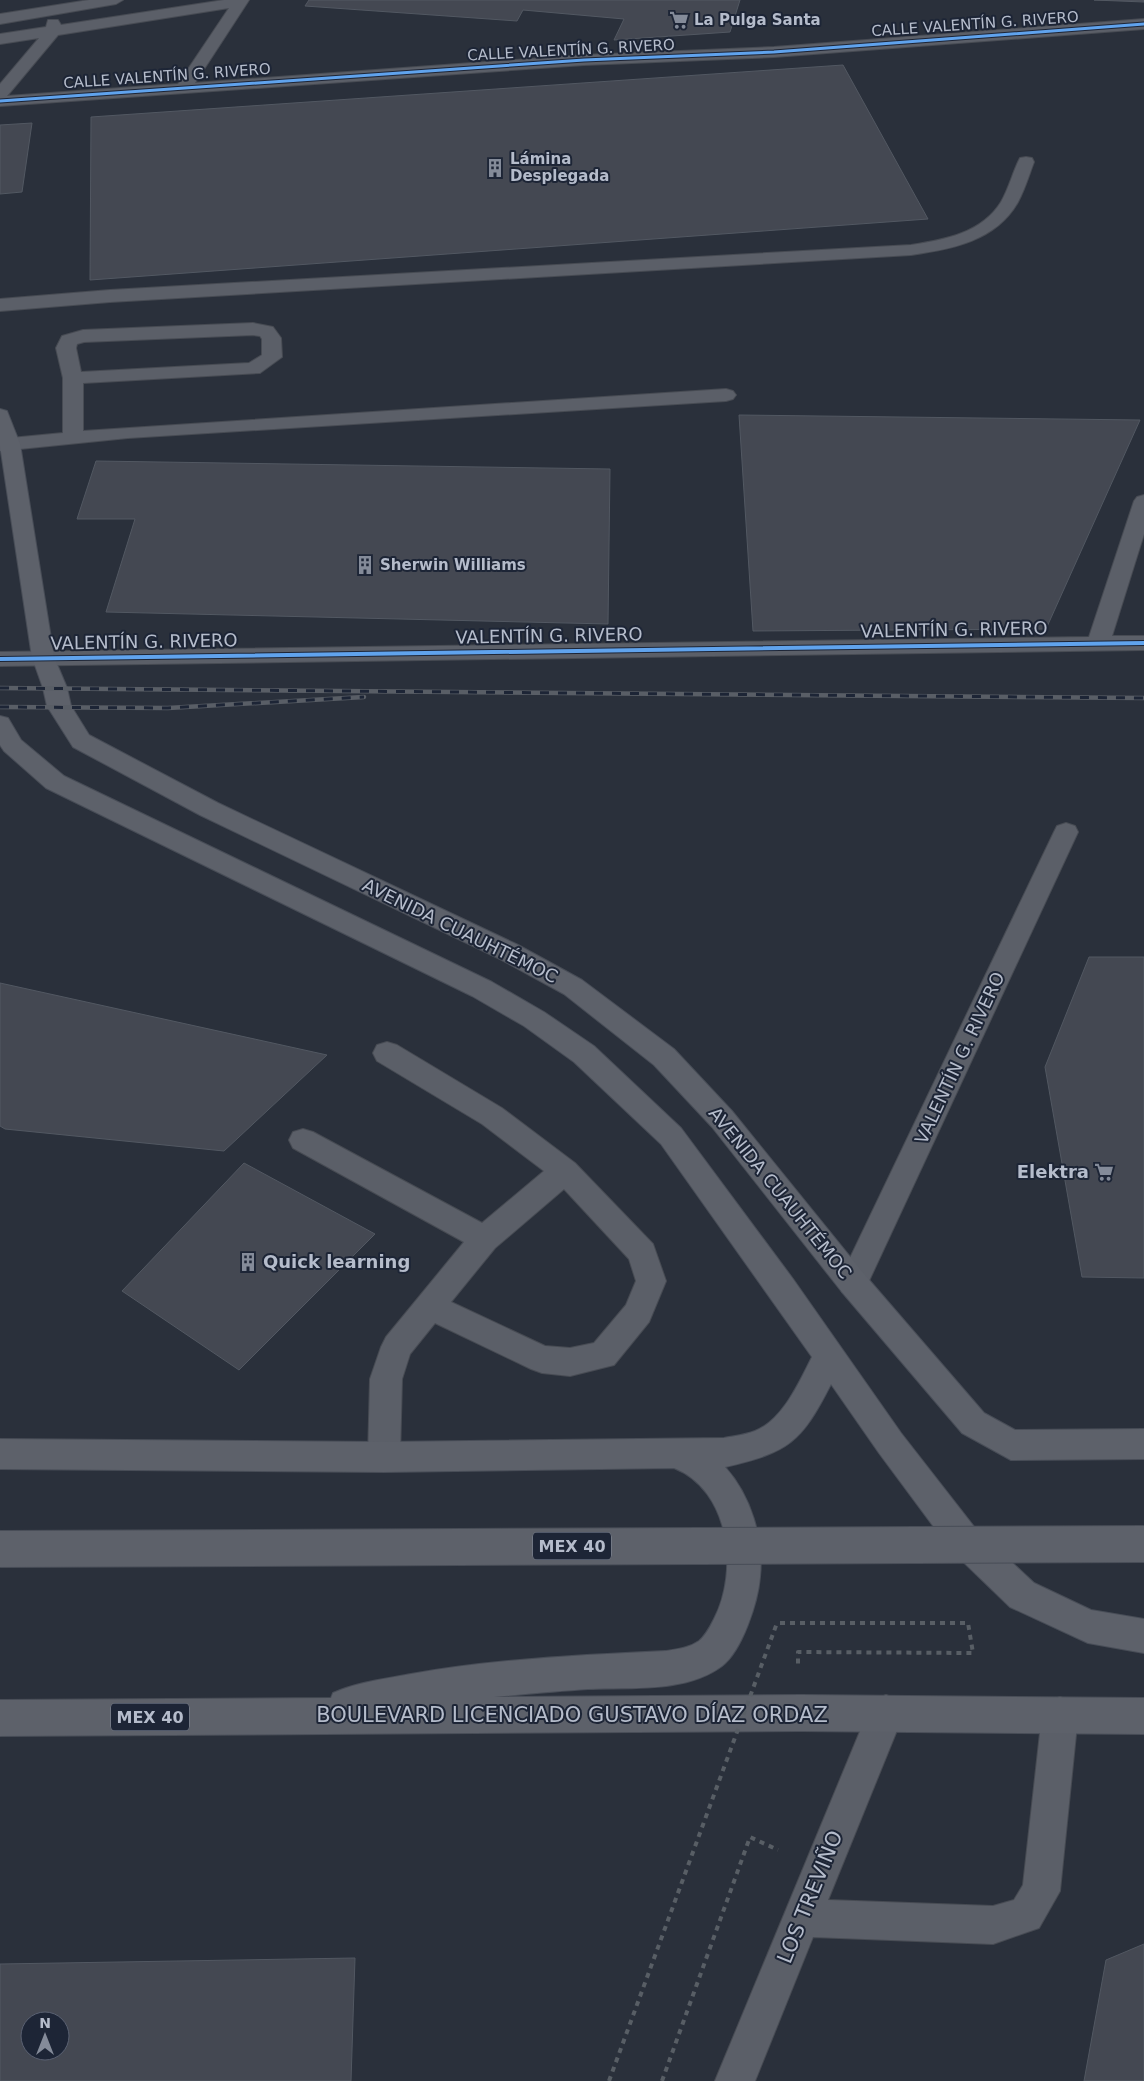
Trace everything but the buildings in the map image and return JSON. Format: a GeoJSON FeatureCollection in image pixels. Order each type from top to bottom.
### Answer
{"type":"FeatureCollection","features":[{"type":"Feature","properties":{"kind":"main road","name":"AVENIDA CUAUHTÉMOC"},"geometry":{"type":"LineString","coordinates":[[0,415],[43,657],[55,688],[59,706],[82,741],[209,809],[509,952],[573,987],[616,1018],[664,1057],[722,1119],[853,1282],[973,1423],[1010,1445],[1144,1444]]}},
{"type":"Feature","properties":{"kind":"main road"},"geometry":{"type":"LineString","coordinates":[[0,724],[12,745],[55,782],[482,989],[534,1019],[584,1054],[671,1136],[890,1443],[963,1539],[1022,1595],[1088,1626],[1144,1636]]}},
{"type":"Feature","properties":{"kind":"main road"},"geometry":{"type":"LineString","coordinates":[[0,1454],[384,1457],[724,1453],[763,1444],[782,1431],[812,1389],[829,1356]]}},
{"type":"Feature","properties":{"kind":"main road"},"geometry":{"type":"LineString","coordinates":[[301,1716],[399,1692],[476,1680],[666,1668],[695,1663],[716,1649],[731,1622],[742,1592],[744,1560],[742,1535],[731,1506],[703,1466],[674,1453]]}},
{"type":"Feature","properties":{"kind":"main road","name":"MEX 40"},"geometry":{"type":"LineString","coordinates":[[0,1549],[1144,1544]]}},
{"type":"Feature","properties":{"kind":"main road","name":"BOULEVARD LICENCIADO GUSTAVO DÍAZ ORDAZ"},"geometry":{"type":"LineString","coordinates":[[0,1718],[886,1714],[1144,1716]]}},
{"type":"Feature","properties":{"kind":"street"},"geometry":{"type":"LineString","coordinates":[[0,19],[47,6],[116,0]]}},
{"type":"Feature","properties":{"kind":"street"},"geometry":{"type":"LineString","coordinates":[[0,39],[241,1]]}},
{"type":"Feature","properties":{"kind":"street"},"geometry":{"type":"LineString","coordinates":[[184,87],[241,1]]}},
{"type":"Feature","properties":{"kind":"street"},"geometry":{"type":"LineString","coordinates":[[47,6],[54,30]]}},
{"type":"Feature","properties":{"kind":"street","name":"CALLE VALENTÍN G. RIVERO"},"geometry":{"type":"LineString","coordinates":[[0,101],[584,60],[774,52],[1144,24]]}},
{"type":"Feature","properties":{"kind":"street"},"geometry":{"type":"LineString","coordinates":[[2,89],[54,30]]}},
{"type":"Feature","properties":{"kind":"street"},"geometry":{"type":"LineString","coordinates":[[0,305],[110,296],[911,250],[954,244],[987,227],[1006,207],[1026,162]]}},
{"type":"Feature","properties":{"kind":"street"},"geometry":{"type":"LineString","coordinates":[[73,378],[253,369],[272,357],[272,338],[266,331],[252,329],[83,336],[69,340],[66,348],[73,378],[73,439]]}},
{"type":"Feature","properties":{"kind":"street"},"geometry":{"type":"LineString","coordinates":[[5,445],[128,432],[726,395]]}},
{"type":"Feature","properties":{"kind":"street"},"geometry":{"type":"LineString","coordinates":[[1099,642],[1144,501]]}},
{"type":"Feature","properties":{"kind":"street","name":"VALENTÍN G. RIVERO"},"geometry":{"type":"LineString","coordinates":[[0,659],[1099,642],[1144,643]]}},
{"type":"Feature","properties":{"kind":"street","name":"VALENTÍN G. RIVERO"},"geometry":{"type":"LineString","coordinates":[[853,1282],[1066,832]]}},
{"type":"Feature","properties":{"kind":"street"},"geometry":{"type":"LineString","coordinates":[[387,1053],[492,1116],[565,1171],[642,1253],[651,1281],[638,1313],[603,1355],[570,1362],[542,1359],[431,1307]]}},
{"type":"Feature","properties":{"kind":"street"},"geometry":{"type":"LineString","coordinates":[[303,1140],[484,1240]]}},
{"type":"Feature","properties":{"kind":"street"},"geometry":{"type":"LineString","coordinates":[[384,1457],[386,1379],[397,1347],[484,1240],[565,1171]]}},
{"type":"Feature","properties":{"kind":"street","name":"LOS TREVIÑO"},"geometry":{"type":"LineString","coordinates":[[735,2081],[886,1714]]}},
{"type":"Feature","properties":{"kind":"street"},"geometry":{"type":"LineString","coordinates":[[802,1918],[993,1925],[1026,1915],[1041,1891],[1060,1715]]}},
{"type":"Feature","properties":{"kind":"path"},"geometry":{"type":"LineString","coordinates":[[610,2081],[777,1623],[968,1623],[973,1653],[798,1652]]}},
{"type":"Feature","properties":{"kind":"path"},"geometry":{"type":"LineString","coordinates":[[662,2081],[750,1838]]}},
{"type":"Feature","properties":{"kind":"railway"},"geometry":{"type":"LineString","coordinates":[[0,688],[1144,698]]}},
{"type":"Feature","properties":{"kind":"railway"},"geometry":{"type":"LineString","coordinates":[[0,707],[168,708],[364,697]]}},
{"type":"Feature","properties":{"kind":"cycle path"},"geometry":{"type":"LineString","coordinates":[[0,101],[584,60],[774,52],[1144,24]]}},
{"type":"Feature","properties":{"kind":"cycle path"},"geometry":{"type":"LineString","coordinates":[[0,659],[1144,643]]}},
{"type":"Feature","properties":{"kind":"place","name":"La Pulga Santa"},"geometry":{"type":"Point","coordinates":[679,20]}},
{"type":"Feature","properties":{"kind":"place","name":"Lámina Desplegada"},"geometry":{"type":"Point","coordinates":[495,168]}},
{"type":"Feature","properties":{"kind":"place","name":"Sherwin Williams"},"geometry":{"type":"Point","coordinates":[365,565]}},
{"type":"Feature","properties":{"kind":"place","name":"Elektra"},"geometry":{"type":"Point","coordinates":[1104,1172]}},
{"type":"Feature","properties":{"kind":"place","name":"Quick learning"},"geometry":{"type":"Point","coordinates":[248,1262]}}]}
